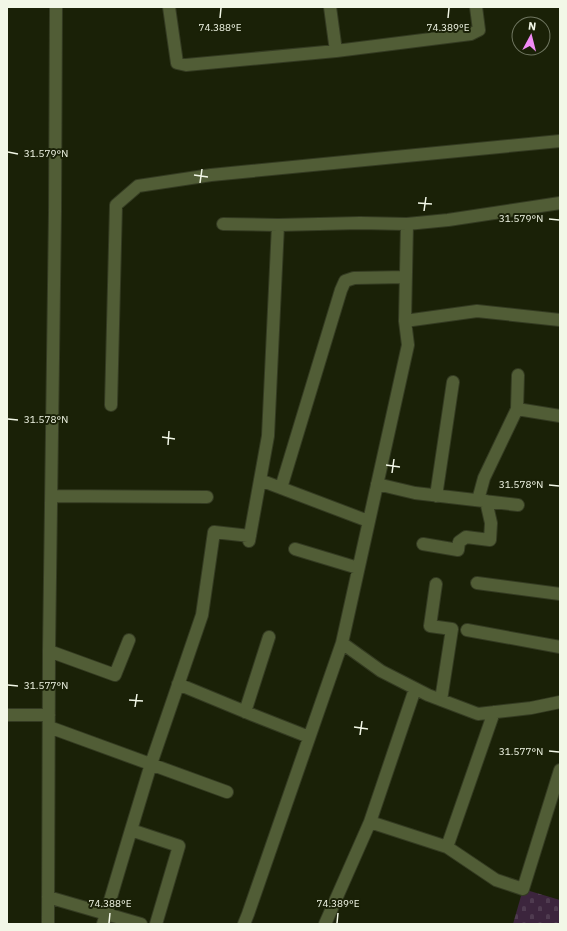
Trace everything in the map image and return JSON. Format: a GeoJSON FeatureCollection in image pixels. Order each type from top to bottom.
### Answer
{"type":"FeatureCollection","features":[{"type":"Feature","properties":{"kind":"street"},"geometry":{"type":"LineString","coordinates":[[48,924],[49,651],[52,496],[56,7]]}},
{"type":"Feature","properties":{"kind":"street"},"geometry":{"type":"LineString","coordinates":[[169,7],[177,63],[186,65],[336,50],[471,34],[479,30],[476,7]]}},
{"type":"Feature","properties":{"kind":"street"},"geometry":{"type":"LineString","coordinates":[[330,7],[336,50]]}},
{"type":"Feature","properties":{"kind":"street"},"geometry":{"type":"LineString","coordinates":[[112,405],[116,205],[138,186],[211,175],[560,141]]}},
{"type":"Feature","properties":{"kind":"street"},"geometry":{"type":"LineString","coordinates":[[223,224],[407,224],[455,219],[560,203]]}},
{"type":"Feature","properties":{"kind":"street"},"geometry":{"type":"LineString","coordinates":[[244,924],[342,643],[408,345],[405,321],[407,224]]}},
{"type":"Feature","properties":{"kind":"street"},"geometry":{"type":"LineString","coordinates":[[105,919],[151,764],[202,615],[214,532],[249,538],[268,436],[278,225]]}},
{"type":"Feature","properties":{"kind":"street"},"geometry":{"type":"LineString","coordinates":[[281,488],[345,281],[354,278],[405,277]]}},
{"type":"Feature","properties":{"kind":"street"},"geometry":{"type":"LineString","coordinates":[[405,321],[477,311],[560,320]]}},
{"type":"Feature","properties":{"kind":"street"},"geometry":{"type":"LineString","coordinates":[[422,544],[458,550],[459,542],[466,537],[490,540],[491,523],[482,501],[484,478],[517,409],[518,375]]}},
{"type":"Feature","properties":{"kind":"street"},"geometry":{"type":"LineString","coordinates":[[436,496],[453,382]]}},
{"type":"Feature","properties":{"kind":"street"},"geometry":{"type":"LineString","coordinates":[[517,409],[560,416]]}},
{"type":"Feature","properties":{"kind":"street"},"geometry":{"type":"LineString","coordinates":[[260,480],[368,521]]}},
{"type":"Feature","properties":{"kind":"street"},"geometry":{"type":"LineString","coordinates":[[377,484],[415,493],[518,505]]}},
{"type":"Feature","properties":{"kind":"street"},"geometry":{"type":"LineString","coordinates":[[52,496],[207,496]]}},
{"type":"Feature","properties":{"kind":"street"},"geometry":{"type":"LineString","coordinates":[[295,549],[358,568]]}},
{"type":"Feature","properties":{"kind":"street"},"geometry":{"type":"LineString","coordinates":[[477,583],[560,594]]}},
{"type":"Feature","properties":{"kind":"street"},"geometry":{"type":"LineString","coordinates":[[436,584],[430,626],[452,629],[441,700]]}},
{"type":"Feature","properties":{"kind":"street"},"geometry":{"type":"LineString","coordinates":[[467,630],[560,646]]}},
{"type":"Feature","properties":{"kind":"street"},"geometry":{"type":"LineString","coordinates":[[245,712],[269,637]]}},
{"type":"Feature","properties":{"kind":"street"},"geometry":{"type":"LineString","coordinates":[[49,651],[115,675],[129,640]]}},
{"type":"Feature","properties":{"kind":"street"},"geometry":{"type":"LineString","coordinates":[[342,643],[381,671],[415,689],[478,714],[531,708],[560,702]]}},
{"type":"Feature","properties":{"kind":"street"},"geometry":{"type":"LineString","coordinates":[[178,684],[309,737]]}},
{"type":"Feature","properties":{"kind":"street"},"geometry":{"type":"LineString","coordinates":[[325,924],[370,822],[415,689]]}},
{"type":"Feature","properties":{"kind":"street"},"geometry":{"type":"LineString","coordinates":[[447,847],[494,712]]}},
{"type":"Feature","properties":{"kind":"street"},"geometry":{"type":"LineString","coordinates":[[7,715],[49,715]]}},
{"type":"Feature","properties":{"kind":"street"},"geometry":{"type":"LineString","coordinates":[[49,727],[227,792]]}},
{"type":"Feature","properties":{"kind":"street"},"geometry":{"type":"LineString","coordinates":[[370,822],[447,847],[496,880],[523,889],[560,770]]}},
{"type":"Feature","properties":{"kind":"street"},"geometry":{"type":"LineString","coordinates":[[131,830],[179,846],[156,924]]}},
{"type":"Feature","properties":{"kind":"street"},"geometry":{"type":"LineString","coordinates":[[48,897],[105,919],[141,924]]}},
{"type":"Feature","properties":{"kind":"green space"},"geometry":{"type":"Polygon","coordinates":[[[523,889],[560,900],[560,924],[513,924],[523,889]]]}}]}
